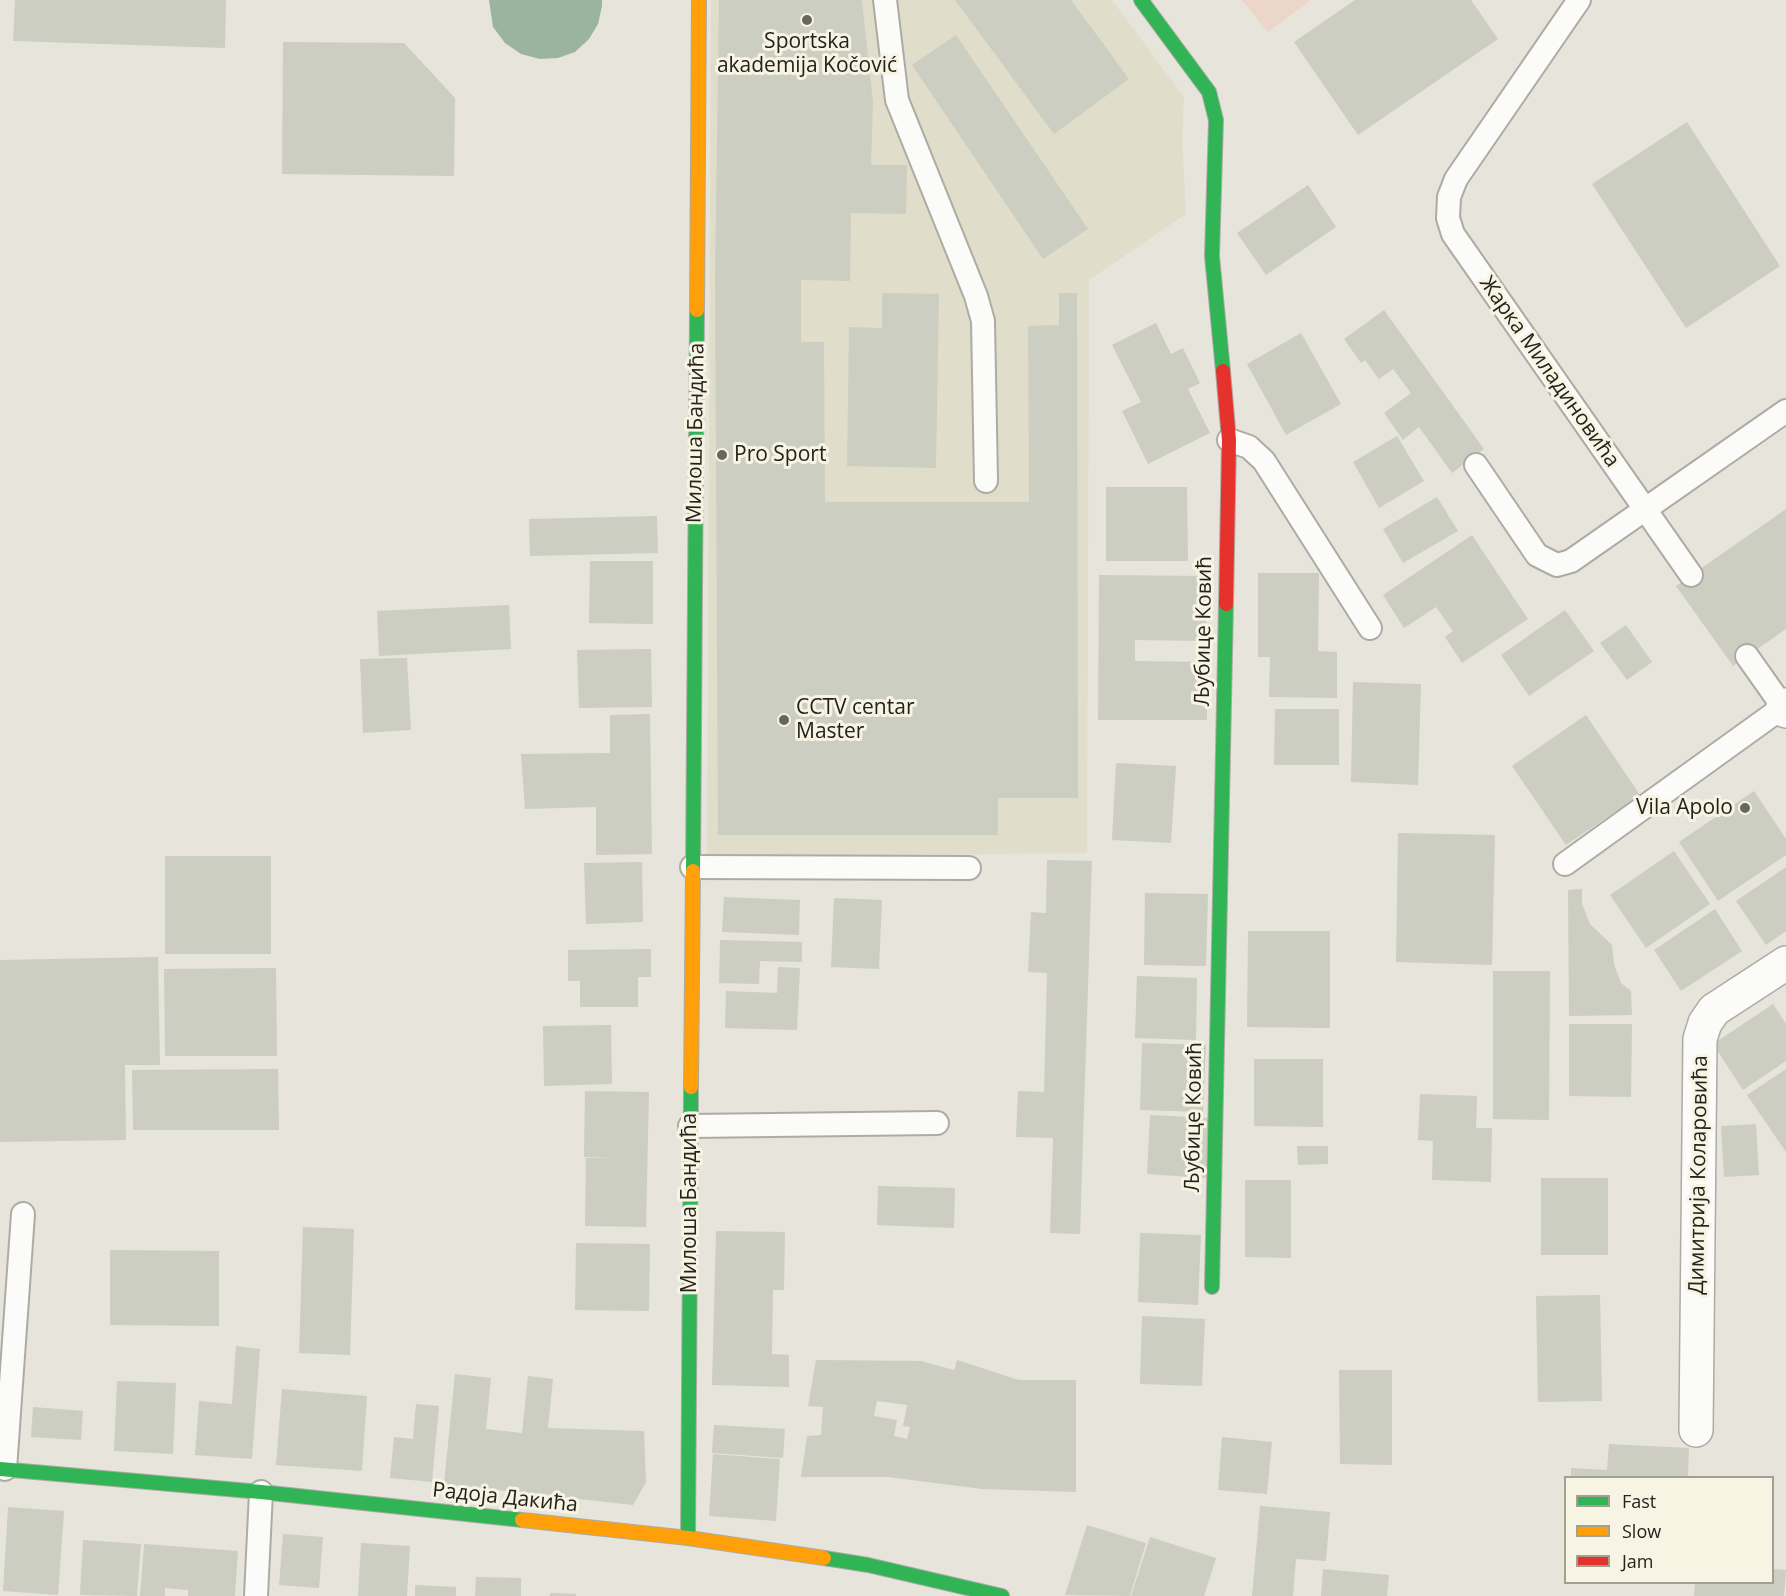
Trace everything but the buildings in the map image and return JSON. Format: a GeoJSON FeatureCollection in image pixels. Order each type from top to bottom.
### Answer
{"type":"FeatureCollection","features":[{"type":"Feature","properties":{"kind":"street","name":"Милоша Бандића"},"geometry":{"type":"LineString","coordinates":[[688,1538],[699,0]]}},
{"type":"Feature","properties":{"kind":"street","name":"Љубице Ковић"},"geometry":{"type":"LineString","coordinates":[[1141,0],[1209,92],[1216,128],[1212,256],[1229,440],[1212,1287]]}},
{"type":"Feature","properties":{"kind":"street","name":"Димитрија Коларовића"},"geometry":{"type":"LineString","coordinates":[[1696,1430],[1700,1039],[1705,1023],[1714,1010],[1786,963]]}},
{"type":"Feature","properties":{"kind":"street","name":"Радоја Дакића"},"geometry":{"type":"LineString","coordinates":[[3,1469],[261,1492],[688,1538],[868,1565],[1002,1596]]}},
{"type":"Feature","properties":{"kind":"lane"},"geometry":{"type":"LineString","coordinates":[[885,0],[897,100],[981,313],[987,481]]}},
{"type":"Feature","properties":{"kind":"lane","name":"Жарка Миладиновића"},"geometry":{"type":"LineString","coordinates":[[1579,0],[1456,179],[1449,197],[1448,218],[1453,234],[1691,575]]}},
{"type":"Feature","properties":{"kind":"lane"},"geometry":{"type":"LineString","coordinates":[[1476,465],[1537,555],[1557,565],[1571,561],[1646,511],[1786,411]]}},
{"type":"Feature","properties":{"kind":"lane"},"geometry":{"type":"LineString","coordinates":[[1229,440],[1249,447],[1264,461],[1370,628]]}},
{"type":"Feature","properties":{"kind":"lane"},"geometry":{"type":"LineString","coordinates":[[1565,864],[1785,708],[1747,656]]}},
{"type":"Feature","properties":{"kind":"lane"},"geometry":{"type":"LineString","coordinates":[[692,867],[969,868]]}},
{"type":"Feature","properties":{"kind":"lane"},"geometry":{"type":"LineString","coordinates":[[690,1126],[937,1123]]}},
{"type":"Feature","properties":{"kind":"lane"},"geometry":{"type":"LineString","coordinates":[[3,1469],[23,1214]]}},
{"type":"Feature","properties":{"kind":"lane"},"geometry":{"type":"LineString","coordinates":[[256,1596],[261,1492]]}},
{"type":"Feature","properties":{"kind":"shaded area"},"geometry":{"type":"Polygon","coordinates":[[[489,0],[602,0],[602,6],[598,24],[589,39],[575,52],[558,58],[540,59],[521,54],[505,43],[493,27],[489,0]]]}},
{"type":"Feature","properties":{"kind":"shaded area"},"geometry":{"type":"Polygon","coordinates":[[[711,0],[1112,0],[1184,97],[1182,140],[1186,214],[1089,280],[1087,853],[707,857],[711,0]]]}},
{"type":"Feature","properties":{"kind":"shaded area"},"geometry":{"type":"Polygon","coordinates":[[[1242,0],[1311,0],[1268,32],[1242,0]]]}},
{"type":"Feature","properties":{"kind":"traffic: fast"},"geometry":{"type":"LineString","coordinates":[[1141,0],[1209,92],[1216,120],[1212,256],[1223,371]]}},
{"type":"Feature","properties":{"kind":"traffic: fast"},"geometry":{"type":"LineString","coordinates":[[693,871],[697,310]]}},
{"type":"Feature","properties":{"kind":"traffic: fast"},"geometry":{"type":"LineString","coordinates":[[1212,1287],[1226,604]]}},
{"type":"Feature","properties":{"kind":"traffic: fast"},"geometry":{"type":"LineString","coordinates":[[688,1538],[691,1087]]}},
{"type":"Feature","properties":{"kind":"traffic: fast"},"geometry":{"type":"LineString","coordinates":[[0,1469],[261,1492],[522,1520]]}},
{"type":"Feature","properties":{"kind":"traffic: fast"},"geometry":{"type":"LineString","coordinates":[[824,1558],[868,1565],[1002,1596]]}},
{"type":"Feature","properties":{"kind":"traffic: slow"},"geometry":{"type":"LineString","coordinates":[[697,310],[699,0]]}},
{"type":"Feature","properties":{"kind":"traffic: slow"},"geometry":{"type":"LineString","coordinates":[[691,1087],[693,871]]}},
{"type":"Feature","properties":{"kind":"traffic: slow"},"geometry":{"type":"LineString","coordinates":[[522,1520],[688,1538],[824,1558]]}},
{"type":"Feature","properties":{"kind":"traffic: jam"},"geometry":{"type":"LineString","coordinates":[[1223,371],[1229,440],[1226,604]]}},
{"type":"Feature","properties":{"kind":"place","name":"Sportska akademija Kočović"},"geometry":{"type":"Point","coordinates":[807,20]}},
{"type":"Feature","properties":{"kind":"place","name":"Pro Sport"},"geometry":{"type":"Point","coordinates":[722,455]}},
{"type":"Feature","properties":{"kind":"place","name":"CCTV centar Master"},"geometry":{"type":"Point","coordinates":[784,720]}},
{"type":"Feature","properties":{"kind":"place","name":"Vila Apolo"},"geometry":{"type":"Point","coordinates":[1745,808]}}]}
